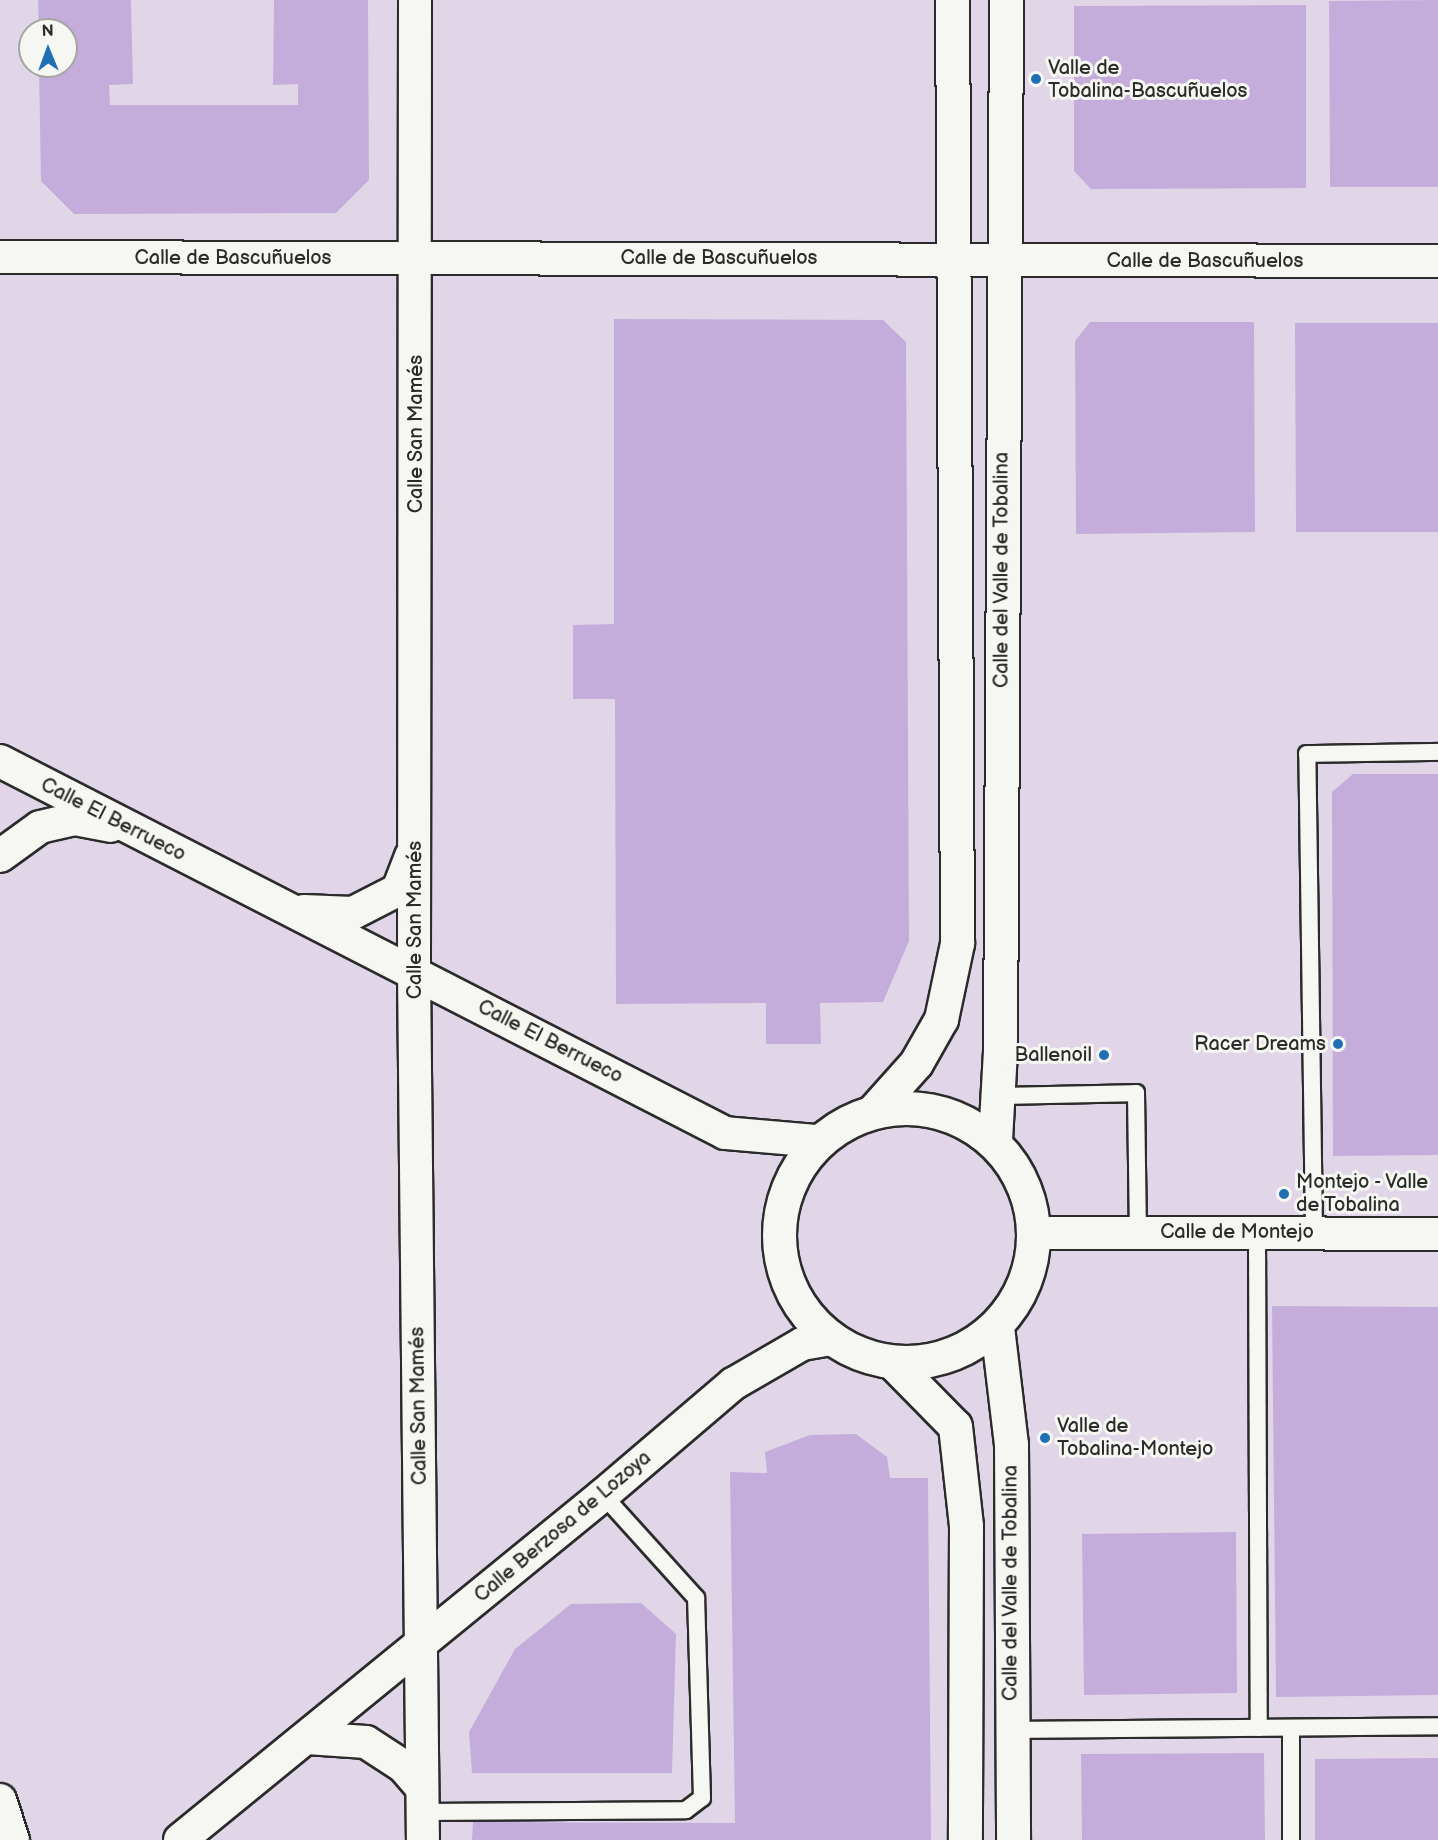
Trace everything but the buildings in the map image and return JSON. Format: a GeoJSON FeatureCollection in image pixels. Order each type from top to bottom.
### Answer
{"type":"FeatureCollection","features":[{"type":"Feature","properties":{"kind":"main road"},"geometry":{"type":"LineString","coordinates":[[874,1110],[916,1063],[941,1018],[957,943],[952,0]]}},
{"type":"Feature","properties":{"kind":"main road","name":"Calle del Valle de Tobalina"},"geometry":{"type":"LineString","coordinates":[[994,1140],[998,1096],[1006,0]]}},
{"type":"Feature","properties":{"kind":"main road"},"geometry":{"type":"LineString","coordinates":[[893,1363],[942,1359],[997,1327],[1010,1312],[1030,1273],[1036,1233],[1014,1163],[994,1140],[932,1108],[874,1110],[856,1116],[817,1141],[784,1192],[777,1247],[793,1297],[830,1339],[893,1363],[955,1426],[966,1526],[965,1840]]}},
{"type":"Feature","properties":{"kind":"main road","name":"Calle del Valle de Tobalina"},"geometry":{"type":"LineString","coordinates":[[997,1327],[1011,1444],[1013,1840]]}},
{"type":"Feature","properties":{"kind":"street","name":"Calle San Mamés"},"geometry":{"type":"LineString","coordinates":[[415,0],[417,259],[414,972],[422,1813]]}},
{"type":"Feature","properties":{"kind":"street","name":"Calle de Bascuñuelos"},"geometry":{"type":"LineString","coordinates":[[0,257],[417,259],[954,257],[1004,262],[1438,261]]}},
{"type":"Feature","properties":{"kind":"street","name":"Calle El Berrueco"},"geometry":{"type":"LineString","coordinates":[[0,760],[131,830],[414,972],[725,1134],[817,1141]]}},
{"type":"Feature","properties":{"kind":"street"},"geometry":{"type":"LineString","coordinates":[[0,856],[40,827],[75,819],[131,830]]}},
{"type":"Feature","properties":{"kind":"street","name":"Calle El Berrueco"},"geometry":{"type":"LineString","coordinates":[[291,911],[353,914],[398,890],[415,844]]}},
{"type":"Feature","properties":{"kind":"street","name":"Calle de Montejo"},"geometry":{"type":"LineString","coordinates":[[1036,1233],[1314,1231],[1438,1234]]}},
{"type":"Feature","properties":{"kind":"street","name":"Calle Berzosa de Lozoya"},"geometry":{"type":"LineString","coordinates":[[180,1840],[603,1495],[733,1384],[802,1344],[830,1339]]}},
{"type":"Feature","properties":{"kind":"street"},"geometry":{"type":"LineString","coordinates":[[307,1738],[366,1742],[403,1766],[422,1813]]}},
{"type":"Feature","properties":{"kind":"street"},"geometry":{"type":"LineString","coordinates":[[0,1800],[13,1840]]}},
{"type":"Feature","properties":{"kind":"lane"},"geometry":{"type":"LineString","coordinates":[[1314,1231],[1306,754],[1438,752]]}},
{"type":"Feature","properties":{"kind":"lane"},"geometry":{"type":"LineString","coordinates":[[998,1096],[1136,1093],[1138,1233]]}},
{"type":"Feature","properties":{"kind":"lane"},"geometry":{"type":"LineString","coordinates":[[1257,1232],[1259,1728]]}},
{"type":"Feature","properties":{"kind":"lane"},"geometry":{"type":"LineString","coordinates":[[422,1813],[686,1810],[702,1798],[696,1598],[603,1495]]}},
{"type":"Feature","properties":{"kind":"lane"},"geometry":{"type":"LineString","coordinates":[[1012,1730],[1438,1726]]}},
{"type":"Feature","properties":{"kind":"lane"},"geometry":{"type":"LineString","coordinates":[[1291,1728],[1291,1840]]}},
{"type":"Feature","properties":{"kind":"shaded area"},"geometry":{"type":"Polygon","coordinates":[[[0,0],[1438,0],[1438,1840],[0,1840],[0,0]]]}},
{"type":"Feature","properties":{"kind":"place","name":"Valle de Tobalina-Bascuñuelos"},"geometry":{"type":"Point","coordinates":[1036,79]}},
{"type":"Feature","properties":{"kind":"place","name":"Racer Dreams"},"geometry":{"type":"Point","coordinates":[1338,1044]}},
{"type":"Feature","properties":{"kind":"place","name":"Ballenoil"},"geometry":{"type":"Point","coordinates":[1104,1055]}},
{"type":"Feature","properties":{"kind":"place","name":"Montejo - Valle de Tobalina"},"geometry":{"type":"Point","coordinates":[1284,1194]}},
{"type":"Feature","properties":{"kind":"place","name":"Valle de Tobalina-Montejo"},"geometry":{"type":"Point","coordinates":[1045,1438]}}]}
